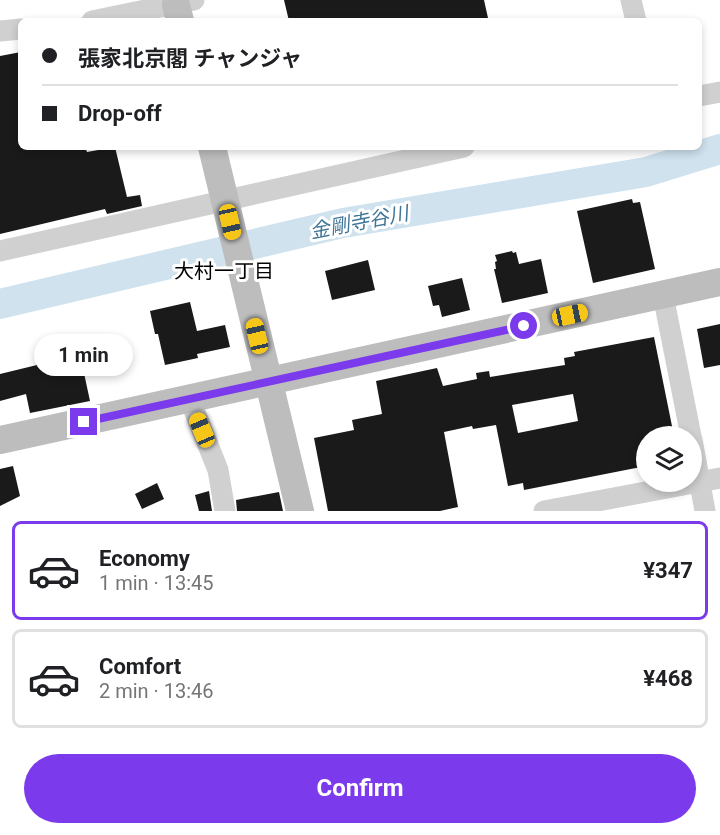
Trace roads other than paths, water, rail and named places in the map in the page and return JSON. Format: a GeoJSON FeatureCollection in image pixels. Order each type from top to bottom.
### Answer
{"type":"FeatureCollection","features":[{"type":"Feature","properties":{"kind":"street"},"geometry":{"type":"LineString","coordinates":[[631,0],[635,18]]}},
{"type":"Feature","properties":{"kind":"street"},"geometry":{"type":"LineString","coordinates":[[115,18],[184,9]]}},
{"type":"Feature","properties":{"kind":"street"},"geometry":{"type":"LineString","coordinates":[[0,31],[18,29]]}},
{"type":"Feature","properties":{"kind":"street"},"geometry":{"type":"LineString","coordinates":[[702,95],[720,92]]}},
{"type":"Feature","properties":{"kind":"street"},"geometry":{"type":"LineString","coordinates":[[213,150],[300,511]]}},
{"type":"Feature","properties":{"kind":"street"},"geometry":{"type":"LineString","coordinates":[[0,251],[450,150]]}},
{"type":"Feature","properties":{"kind":"street"},"geometry":{"type":"LineString","coordinates":[[0,440],[720,282]]}},
{"type":"Feature","properties":{"kind":"street"},"geometry":{"type":"LineString","coordinates":[[663,295],[689,426]]}},
{"type":"Feature","properties":{"kind":"street"},"geometry":{"type":"LineString","coordinates":[[190,400],[218,470],[225,511]]}},
{"type":"Feature","properties":{"kind":"street"},"geometry":{"type":"LineString","coordinates":[[702,462],[710,480],[705,511]]}},
{"type":"Feature","properties":{"kind":"street"},"geometry":{"type":"LineString","coordinates":[[544,511],[710,480]]}},
{"type":"Feature","properties":{"kind":"waterway","name":"金剛寺谷川"},"geometry":{"type":"LineString","coordinates":[[0,304],[343,223],[646,172],[720,149]]}},
{"type":"Feature","properties":{"kind":"district","name":"大村一丁目"},"geometry":{"type":"Point","coordinates":[224,271]}}]}
